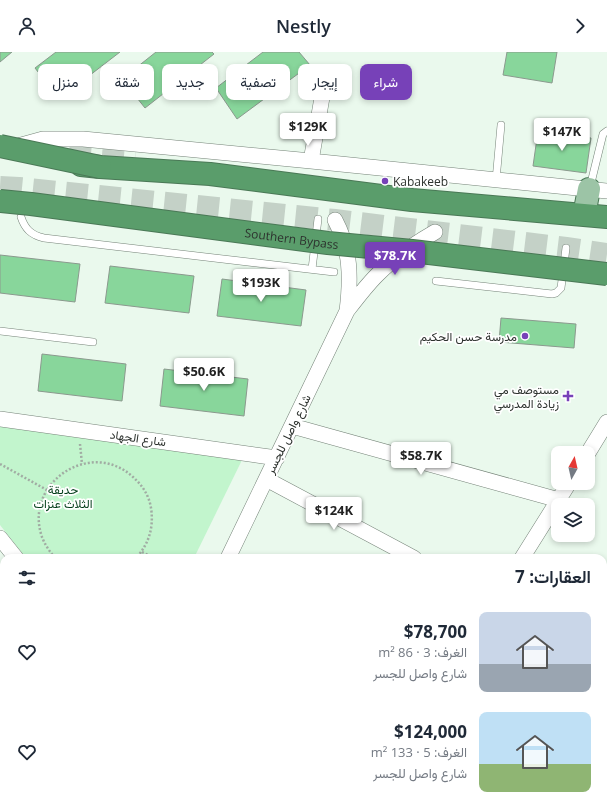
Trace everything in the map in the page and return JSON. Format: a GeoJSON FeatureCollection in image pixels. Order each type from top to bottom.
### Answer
{"type":"FeatureCollection","features":[{"type":"Feature","properties":{"kind":"highway"},"geometry":{"type":"LineString","coordinates":[[4,150],[100,167],[210,174],[412,200],[591,201],[607,213]]}},
{"type":"Feature","properties":{"kind":"highway","name":"Southern Bypass"},"geometry":{"type":"LineString","coordinates":[[0,201],[328,243],[412,251],[566,259],[607,274]]}},
{"type":"Feature","properties":{"kind":"highway"},"geometry":{"type":"LineString","coordinates":[[591,201],[607,217]]}},
{"type":"Feature","properties":{"kind":"highway"},"geometry":{"type":"LineString","coordinates":[[566,259],[607,280]]}},
{"type":"Feature","properties":{"kind":"street"},"geometry":{"type":"LineString","coordinates":[[311,161],[322,100]]}},
{"type":"Feature","properties":{"kind":"street"},"geometry":{"type":"LineString","coordinates":[[4,150],[44,139],[83,138],[496,180],[591,201]]}},
{"type":"Feature","properties":{"kind":"street","name":"شارع واصل للجسر"},"geometry":{"type":"LineString","coordinates":[[335,220],[342,232],[350,271],[350,291],[347,311]]}},
{"type":"Feature","properties":{"kind":"street","name":"شارع واصل للجسر"},"geometry":{"type":"LineString","coordinates":[[230,554],[347,311],[377,274],[414,244],[434,232]]}},
{"type":"Feature","properties":{"kind":"street","name":"شارع الجهاد"},"geometry":{"type":"LineString","coordinates":[[0,419],[276,458]]}},
{"type":"Feature","properties":{"kind":"street"},"geometry":{"type":"LineString","coordinates":[[592,446],[607,422]]}},
{"type":"Feature","properties":{"kind":"street"},"geometry":{"type":"LineString","coordinates":[[292,426],[552,498]]}},
{"type":"Feature","properties":{"kind":"street"},"geometry":{"type":"LineString","coordinates":[[266,480],[406,554]]}},
{"type":"Feature","properties":{"kind":"street"},"geometry":{"type":"LineString","coordinates":[[525,554],[551,513]]}},
{"type":"Feature","properties":{"kind":"street"},"geometry":{"type":"LineString","coordinates":[[0,538],[13,554]]}},
{"type":"Feature","properties":{"kind":"lane"},"geometry":{"type":"LineString","coordinates":[[496,180],[501,125]]}},
{"type":"Feature","properties":{"kind":"lane"},"geometry":{"type":"LineString","coordinates":[[591,201],[602,138],[603,134],[607,131]]}},
{"type":"Feature","properties":{"kind":"lane"},"geometry":{"type":"LineString","coordinates":[[21,217],[27,230],[37,237],[334,272]]}},
{"type":"Feature","properties":{"kind":"lane"},"geometry":{"type":"LineString","coordinates":[[312,269],[318,219]]}},
{"type":"Feature","properties":{"kind":"lane"},"geometry":{"type":"LineString","coordinates":[[436,280],[552,294],[559,291],[561,288],[566,259]]}},
{"type":"Feature","properties":{"kind":"lane"},"geometry":{"type":"LineString","coordinates":[[0,331],[93,342]]}},
{"type":"Feature","properties":{"kind":"path"},"geometry":{"type":"LineString","coordinates":[[78,430],[82,464]]}},
{"type":"Feature","properties":{"kind":"path"},"geometry":{"type":"LineString","coordinates":[[52,554],[42,538],[39,526],[39,514],[47,490],[65,471],[82,464],[94,462],[107,463],[119,467],[139,482],[146,492],[151,504],[153,516],[152,529],[142,552],[146,554]]}},
{"type":"Feature","properties":{"kind":"path"},"geometry":{"type":"LineString","coordinates":[[0,464],[47,490]]}},
{"type":"Feature","properties":{"kind":"green space","name":"حديقة الثلاث عنزات"},"geometry":{"type":"Polygon","coordinates":[[[0,424],[242,460],[196,554],[23,554],[0,525],[0,424]]]}},
{"type":"Feature","properties":{"kind":"building"},"geometry":{"type":"Polygon","coordinates":[[[0,52],[12,52],[0,62],[0,52]]]}},
{"type":"Feature","properties":{"kind":"building"},"geometry":{"type":"Polygon","coordinates":[[[56,52],[120,52],[104,64],[100,64],[100,67],[92,74],[92,64],[40,64],[56,52]]]}},
{"type":"Feature","properties":{"kind":"building"},"geometry":{"type":"Polygon","coordinates":[[[156,52],[212,52],[214,54],[201,64],[162,64],[162,95],[145,108],[139,100],[154,100],[154,64],[141,64],[156,52]]]}},
{"type":"Feature","properties":{"kind":"building"},"geometry":{"type":"Polygon","coordinates":[[[263,52],[299,52],[309,64],[298,64],[298,74],[290,80],[290,64],[247,64],[263,52]]]}},
{"type":"Feature","properties":{"kind":"building"},"geometry":{"type":"Polygon","coordinates":[[[507,52],[557,52],[552,83],[503,75],[507,52]]]}},
{"type":"Feature","properties":{"kind":"building"},"geometry":{"type":"Polygon","coordinates":[[[226,80],[226,100],[263,100],[237,119],[218,91],[218,86],[226,80]]]}},
{"type":"Feature","properties":{"kind":"building"},"geometry":{"type":"Polygon","coordinates":[[[538,131],[591,138],[586,173],[533,166],[538,131]]]}},
{"type":"Feature","properties":{"kind":"building"},"geometry":{"type":"Polygon","coordinates":[[[0,255],[80,264],[75,302],[0,293],[0,255]]]}},
{"type":"Feature","properties":{"kind":"building"},"geometry":{"type":"Polygon","coordinates":[[[110,266],[194,276],[189,313],[105,303],[110,266]]]}},
{"type":"Feature","properties":{"kind":"building"},"geometry":{"type":"Polygon","coordinates":[[[222,279],[306,290],[301,326],[217,316],[222,279]]]}},
{"type":"Feature","properties":{"kind":"building"},"geometry":{"type":"Polygon","coordinates":[[[501,318],[576,324],[574,348],[499,342],[501,318]]]}},
{"type":"Feature","properties":{"kind":"building"},"geometry":{"type":"Polygon","coordinates":[[[42,354],[126,364],[122,401],[38,391],[42,354]]]}},
{"type":"Feature","properties":{"kind":"building"},"geometry":{"type":"Polygon","coordinates":[[[164,369],[248,379],[244,416],[160,406],[164,369]]]}},
{"type":"Feature","properties":{"kind":"tunnel"},"geometry":{"type":"LineString","coordinates":[[69,153],[135,159]]}},
{"type":"Feature","properties":{"kind":"tunnel"},"geometry":{"type":"LineString","coordinates":[[0,187],[335,220],[607,254]]}},
{"type":"Feature","properties":{"kind":"place","name":"Kabakeeb"},"geometry":{"type":"Point","coordinates":[385,181]}},
{"type":"Feature","properties":{"kind":"place","name":"مدرسة حسن الحكيم"},"geometry":{"type":"Point","coordinates":[525,336]}},
{"type":"Feature","properties":{"kind":"place","name":"مستوصف مي زيادة المدرسي"},"geometry":{"type":"Point","coordinates":[568,396]}}]}
